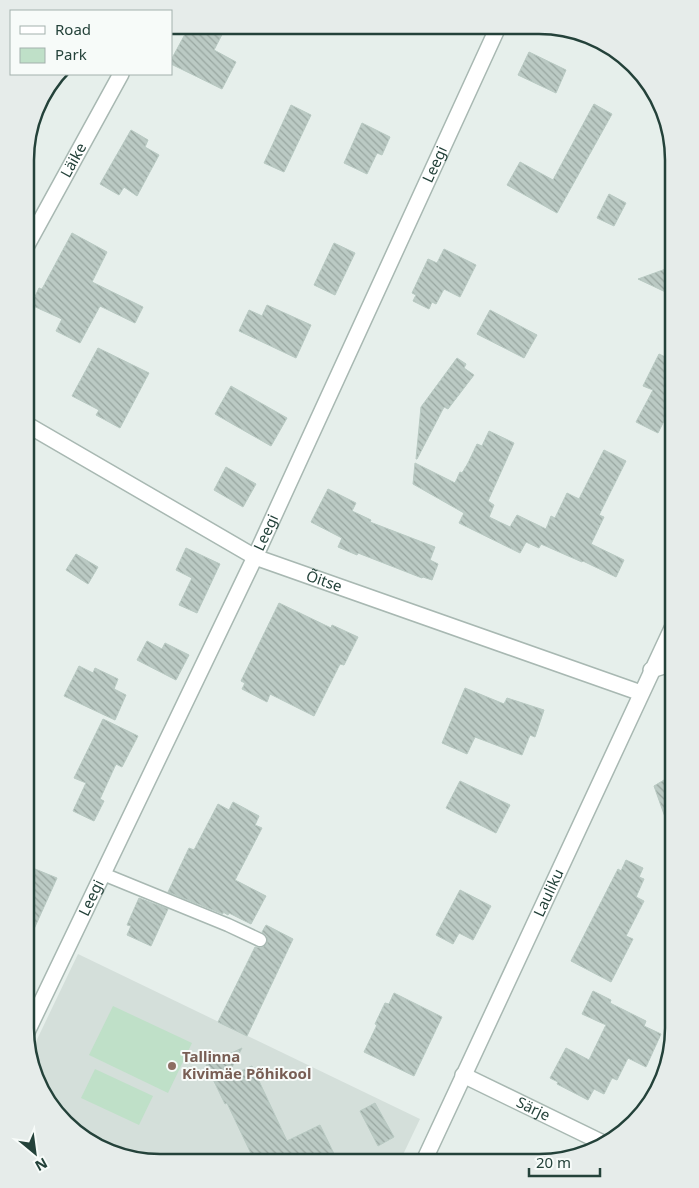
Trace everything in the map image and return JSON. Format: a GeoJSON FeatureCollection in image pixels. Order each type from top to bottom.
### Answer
{"type":"FeatureCollection","features":[{"type":"Feature","properties":{"kind":"street","name":"Leegi"},"geometry":{"type":"LineString","coordinates":[[34,1017],[255,557],[495,34]]}},
{"type":"Feature","properties":{"kind":"street","name":"Läike"},"geometry":{"type":"LineString","coordinates":[[34,232],[120,75]]}},
{"type":"Feature","properties":{"kind":"street","name":"Õitse"},"geometry":{"type":"LineString","coordinates":[[34,429],[255,557],[641,693]]}},
{"type":"Feature","properties":{"kind":"street","name":"Lauliku"},"geometry":{"type":"LineString","coordinates":[[427,1154],[665,642]]}},
{"type":"Feature","properties":{"kind":"street"},"geometry":{"type":"LineString","coordinates":[[651,670],[665,666]]}},
{"type":"Feature","properties":{"kind":"street","name":"Särje"},"geometry":{"type":"LineString","coordinates":[[463,1076],[597,1140]]}},
{"type":"Feature","properties":{"kind":"lane"},"geometry":{"type":"LineString","coordinates":[[103,874],[260,940]]}},
{"type":"Feature","properties":{"kind":"shaded area","name":"Tallinna Kivimäe Põhikool"},"geometry":{"type":"Polygon","coordinates":[[[78,954],[420,1119],[403,1154],[160,1154],[127,1150],[112,1145],[83,1128],[60,1105],[43,1076],[35,1044],[78,954]]]}},
{"type":"Feature","properties":{"kind":"green space"},"geometry":{"type":"Polygon","coordinates":[[[113,1006],[192,1043],[168,1093],[89,1055],[113,1006]]]}},
{"type":"Feature","properties":{"kind":"green space"},"geometry":{"type":"Polygon","coordinates":[[[95,1069],[153,1096],[139,1125],[81,1098],[95,1069]]]}},
{"type":"Feature","properties":{"kind":"building"},"geometry":{"type":"Polygon","coordinates":[[[185,34],[222,34],[214,50],[236,62],[222,89],[172,64],[172,58],[185,34]]]}},
{"type":"Feature","properties":{"kind":"building"},"geometry":{"type":"Polygon","coordinates":[[[529,52],[566,70],[556,93],[518,75],[529,52]]]}},
{"type":"Feature","properties":{"kind":"building"},"geometry":{"type":"Polygon","coordinates":[[[594,104],[612,114],[557,213],[507,185],[520,162],[553,180],[594,104]]]}},
{"type":"Feature","properties":{"kind":"building"},"geometry":{"type":"Polygon","coordinates":[[[291,105],[311,115],[284,172],[264,163],[291,105]]]}},
{"type":"Feature","properties":{"kind":"building"},"geometry":{"type":"Polygon","coordinates":[[[362,123],[390,137],[382,155],[377,153],[367,174],[344,163],[362,123]]]}},
{"type":"Feature","properties":{"kind":"building"},"geometry":{"type":"Polygon","coordinates":[[[131,130],[148,140],[145,147],[159,155],[137,196],[124,187],[119,195],[100,184],[131,130]]]}},
{"type":"Feature","properties":{"kind":"building"},"geometry":{"type":"Polygon","coordinates":[[[609,194],[626,203],[614,226],[597,218],[609,194]]]}},
{"type":"Feature","properties":{"kind":"building"},"geometry":{"type":"Polygon","coordinates":[[[72,233],[107,252],[92,282],[143,307],[135,323],[100,306],[80,343],[56,331],[62,319],[34,306],[34,299],[39,288],[42,289],[72,233]]]}},
{"type":"Feature","properties":{"kind":"building"},"geometry":{"type":"Polygon","coordinates":[[[334,243],[355,253],[335,295],[314,285],[334,243]]]}},
{"type":"Feature","properties":{"kind":"building"},"geometry":{"type":"Polygon","coordinates":[[[444,249],[476,265],[460,297],[444,289],[436,304],[432,302],[429,309],[413,301],[416,295],[412,293],[428,259],[437,263],[444,249]]]}},
{"type":"Feature","properties":{"kind":"building"},"geometry":{"type":"Polygon","coordinates":[[[665,269],[665,292],[638,279],[665,269]]]}},
{"type":"Feature","properties":{"kind":"building"},"geometry":{"type":"Polygon","coordinates":[[[267,305],[311,325],[296,358],[239,331],[249,310],[262,316],[267,305]]]}},
{"type":"Feature","properties":{"kind":"building"},"geometry":{"type":"Polygon","coordinates":[[[490,310],[537,335],[524,358],[477,334],[490,310]]]}},
{"type":"Feature","properties":{"kind":"building"},"geometry":{"type":"Polygon","coordinates":[[[98,348],[149,373],[120,428],[96,415],[99,410],[72,396],[98,348]]]}},
{"type":"Feature","properties":{"kind":"building"},"geometry":{"type":"Polygon","coordinates":[[[659,354],[665,357],[665,419],[658,433],[636,422],[653,390],[643,386],[659,354]]]}},
{"type":"Feature","properties":{"kind":"building"},"geometry":{"type":"Polygon","coordinates":[[[457,358],[466,364],[464,368],[474,375],[448,409],[444,407],[416,459],[421,407],[457,358]]]}},
{"type":"Feature","properties":{"kind":"building"},"geometry":{"type":"Polygon","coordinates":[[[231,386],[287,418],[271,446],[215,414],[231,386]]]}},
{"type":"Feature","properties":{"kind":"building"},"geometry":{"type":"Polygon","coordinates":[[[489,431],[514,443],[488,501],[494,505],[489,517],[510,527],[517,515],[546,529],[551,516],[555,518],[567,493],[579,499],[604,450],[626,461],[599,515],[604,517],[591,544],[624,560],[616,577],[541,544],[539,548],[526,542],[520,553],[459,523],[464,513],[413,484],[415,463],[455,483],[477,444],[482,446],[489,431]]]}},
{"type":"Feature","properties":{"kind":"building"},"geometry":{"type":"Polygon","coordinates":[[[226,467],[256,484],[243,507],[214,490],[226,467]]]}},
{"type":"Feature","properties":{"kind":"building"},"geometry":{"type":"Polygon","coordinates":[[[328,489],[356,503],[352,511],[371,520],[370,522],[435,547],[430,560],[438,564],[432,580],[338,547],[342,538],[311,522],[328,489]]]}},
{"type":"Feature","properties":{"kind":"building"},"geometry":{"type":"Polygon","coordinates":[[[186,548],[220,564],[197,613],[179,605],[192,578],[176,570],[186,548]]]}},
{"type":"Feature","properties":{"kind":"building"},"geometry":{"type":"Polygon","coordinates":[[[76,554],[98,567],[88,584],[66,570],[76,554]]]}},
{"type":"Feature","properties":{"kind":"building"},"geometry":{"type":"Polygon","coordinates":[[[279,603],[331,628],[332,625],[358,637],[344,665],[340,664],[314,716],[270,694],[267,702],[242,689],[245,683],[241,681],[279,603]]]}},
{"type":"Feature","properties":{"kind":"building"},"geometry":{"type":"Polygon","coordinates":[[[147,641],[162,649],[165,643],[189,655],[176,680],[137,660],[147,641]]]}},
{"type":"Feature","properties":{"kind":"building"},"geometry":{"type":"Polygon","coordinates":[[[79,666],[93,673],[95,668],[118,679],[114,689],[126,695],[115,720],[64,696],[79,666]]]}},
{"type":"Feature","properties":{"kind":"building"},"geometry":{"type":"Polygon","coordinates":[[[465,688],[504,704],[507,698],[544,710],[535,737],[530,735],[522,755],[475,737],[467,754],[442,743],[465,688]]]}},
{"type":"Feature","properties":{"kind":"building"},"geometry":{"type":"Polygon","coordinates":[[[103,719],[138,736],[122,767],[116,764],[100,799],[104,801],[94,821],[73,811],[86,783],[74,778],[103,719]]]}},
{"type":"Feature","properties":{"kind":"building"},"geometry":{"type":"Polygon","coordinates":[[[665,779],[665,817],[654,786],[665,779]]]}},
{"type":"Feature","properties":{"kind":"building"},"geometry":{"type":"Polygon","coordinates":[[[460,781],[510,805],[496,833],[446,808],[460,781]]]}},
{"type":"Feature","properties":{"kind":"building"},"geometry":{"type":"Polygon","coordinates":[[[233,802],[259,816],[255,825],[262,828],[235,880],[266,896],[251,924],[229,913],[228,915],[223,912],[223,914],[168,892],[189,848],[194,850],[218,804],[229,810],[233,802]]]}},
{"type":"Feature","properties":{"kind":"building"},"geometry":{"type":"Polygon","coordinates":[[[626,860],[643,868],[639,877],[644,879],[636,897],[644,901],[626,936],[633,939],[611,982],[571,961],[618,869],[621,871],[626,860]]]}},
{"type":"Feature","properties":{"kind":"building"},"geometry":{"type":"Polygon","coordinates":[[[35,869],[57,878],[34,929],[35,869]]]}},
{"type":"Feature","properties":{"kind":"building"},"geometry":{"type":"Polygon","coordinates":[[[460,890],[491,906],[473,940],[459,933],[453,944],[436,935],[460,890]]]}},
{"type":"Feature","properties":{"kind":"building"},"geometry":{"type":"Polygon","coordinates":[[[139,898],[168,909],[151,946],[127,935],[131,926],[127,925],[139,898]]]}},
{"type":"Feature","properties":{"kind":"building"},"geometry":{"type":"Polygon","coordinates":[[[266,925],[293,939],[247,1036],[218,1022],[255,947],[261,948],[267,944],[267,936],[262,932],[266,925]]]}},
{"type":"Feature","properties":{"kind":"building"},"geometry":{"type":"Polygon","coordinates":[[[593,991],[611,1000],[610,1003],[646,1021],[644,1026],[661,1034],[646,1067],[628,1058],[617,1080],[612,1078],[604,1094],[594,1089],[588,1100],[557,1084],[558,1082],[550,1078],[566,1048],[589,1060],[606,1025],[582,1014],[593,991]]]}},
{"type":"Feature","properties":{"kind":"building"},"geometry":{"type":"Polygon","coordinates":[[[394,993],[442,1017],[414,1076],[364,1052],[385,1003],[389,1004],[394,993]]]}},
{"type":"Feature","properties":{"kind":"building"},"geometry":{"type":"Polygon","coordinates":[[[242,1048],[227,1077],[252,1066],[287,1141],[320,1125],[334,1154],[251,1154],[227,1103],[225,1104],[206,1065],[242,1048]]]}},
{"type":"Feature","properties":{"kind":"building"},"geometry":{"type":"Polygon","coordinates":[[[375,1103],[394,1137],[378,1146],[360,1111],[375,1103]]]}},
{"type":"Feature","properties":{"kind":"place","name":"Tallinna Kivimäe Põhikool"},"geometry":{"type":"Point","coordinates":[172,1066]}}]}
